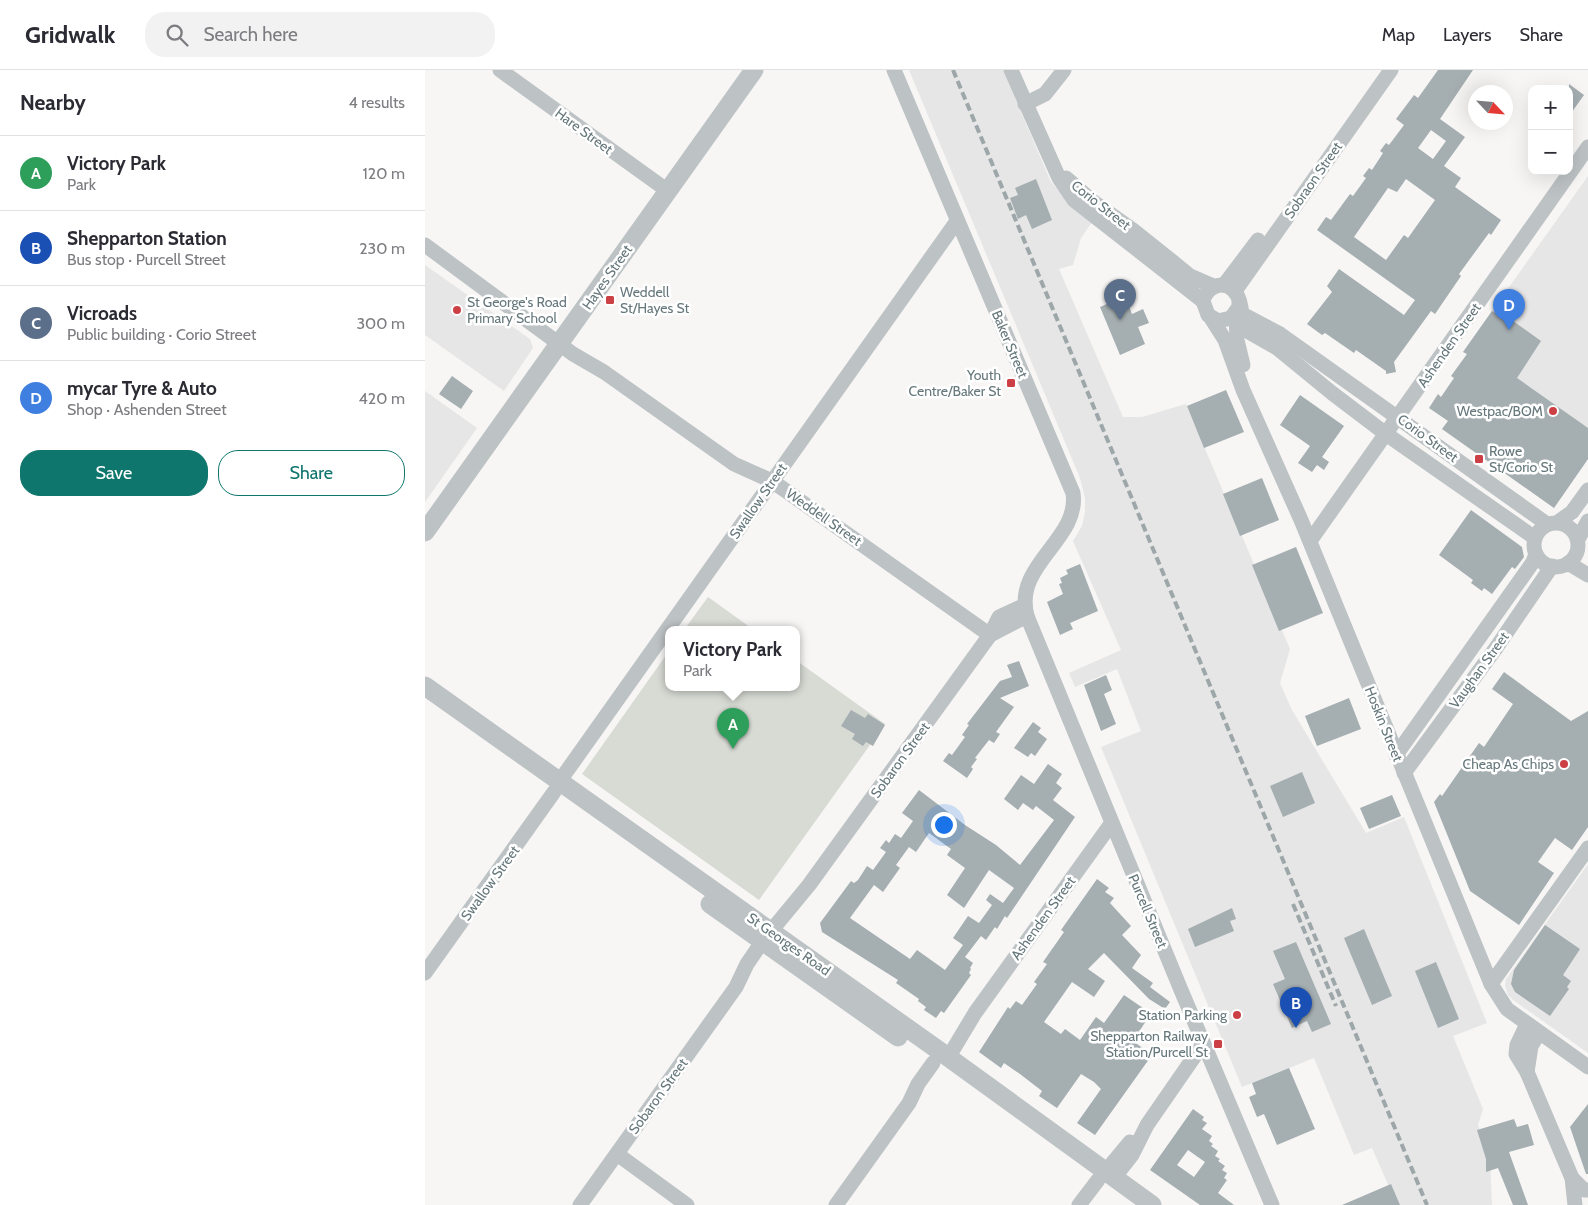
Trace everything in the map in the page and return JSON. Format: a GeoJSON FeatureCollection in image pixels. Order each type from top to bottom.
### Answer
{"type":"FeatureCollection","features":[{"type":"Feature","properties":{"kind":"street","name":"Hare Street"},"geometry":{"type":"LineString","coordinates":[[500,70],[668,192]]}},
{"type":"Feature","properties":{"kind":"street","name":"Hayes Street"},"geometry":{"type":"LineString","coordinates":[[425,532],[754,70]]}},
{"type":"Feature","properties":{"kind":"street","name":"Baker Street"},"geometry":{"type":"LineString","coordinates":[[894,70],[1073,494],[1073,511],[1028,582],[1026,610]]}},
{"type":"Feature","properties":{"kind":"street"},"geometry":{"type":"LineString","coordinates":[[1011,70],[1049,155]]}},
{"type":"Feature","properties":{"kind":"street"},"geometry":{"type":"LineString","coordinates":[[1025,104],[1045,94],[1064,70]]}},
{"type":"Feature","properties":{"kind":"street","name":"Sobraon Street"},"geometry":{"type":"LineString","coordinates":[[1231,302],[1379,70]]}},
{"type":"Feature","properties":{"kind":"street","name":"Sobraon Street"},"geometry":{"type":"LineString","coordinates":[[1231,302],[1391,70]]}},
{"type":"Feature","properties":{"kind":"street","name":"Ashenden Street"},"geometry":{"type":"LineString","coordinates":[[1310,541],[1588,148]]}},
{"type":"Feature","properties":{"kind":"street","name":"Corio Street"},"geometry":{"type":"LineString","coordinates":[[1049,155],[1063,175],[1091,200],[1190,276],[1231,302],[1277,348],[1332,394],[1535,538]]}},
{"type":"Feature","properties":{"kind":"street","name":"Corio Street"},"geometry":{"type":"LineString","coordinates":[[1049,155],[1065,188],[1079,205],[1203,301]]}},
{"type":"Feature","properties":{"kind":"street","name":"Swallow Street"},"geometry":{"type":"LineString","coordinates":[[670,626],[957,221]]}},
{"type":"Feature","properties":{"kind":"street","name":"Weddell Street"},"geometry":{"type":"LineString","coordinates":[[425,245],[517,311],[527,312],[561,341],[734,464],[772,481],[990,635]]}},
{"type":"Feature","properties":{"kind":"street"},"geometry":{"type":"LineString","coordinates":[[1203,301],[1207,292],[1231,302],[1218,321],[1211,318]]}},
{"type":"Feature","properties":{"kind":"street","name":"Hoskin Street"},"geometry":{"type":"LineString","coordinates":[[1203,301],[1204,310],[1225,340],[1243,390],[1256,415],[1310,541],[1491,984],[1507,1009],[1588,1067]]}},
{"type":"Feature","properties":{"kind":"street","name":"Corio Street"},"geometry":{"type":"LineString","coordinates":[[1231,302],[1242,314],[1279,334],[1553,524]]}},
{"type":"Feature","properties":{"kind":"street","name":"Hoskin Street"},"geometry":{"type":"LineString","coordinates":[[1231,302],[1237,340],[1256,415]]}},
{"type":"Feature","properties":{"kind":"street"},"geometry":{"type":"LineString","coordinates":[[1588,490],[1572,512],[1538,532],[1535,538],[1537,554],[1546,564],[1552,566],[1568,564],[1588,575]]}},
{"type":"Feature","properties":{"kind":"street"},"geometry":{"type":"LineString","coordinates":[[1568,564],[1581,546],[1588,520]]}},
{"type":"Feature","properties":{"kind":"street"},"geometry":{"type":"LineString","coordinates":[[1553,524],[1573,530],[1581,546]]}},
{"type":"Feature","properties":{"kind":"street","name":"Vaughan Street"},"geometry":{"type":"LineString","coordinates":[[1396,755],[1537,554]]}},
{"type":"Feature","properties":{"kind":"street","name":"Vaughan Street"},"geometry":{"type":"LineString","coordinates":[[1404,773],[1496,648],[1552,566]]}},
{"type":"Feature","properties":{"kind":"street","name":"Sobaron Street"},"geometry":{"type":"LineString","coordinates":[[580,1205],[736,988],[747,964],[771,940],[785,911],[809,886],[990,635],[999,617],[1026,610]]}},
{"type":"Feature","properties":{"kind":"street","name":"Purcell Street"},"geometry":{"type":"LineString","coordinates":[[1026,610],[1111,824],[1271,1205]]}},
{"type":"Feature","properties":{"kind":"street","name":"Swallow Street"},"geometry":{"type":"LineString","coordinates":[[425,973],[665,633]]}},
{"type":"Feature","properties":{"kind":"street","name":"St Georges Road"},"geometry":{"type":"LineString","coordinates":[[429,695],[1106,1179],[1152,1205]]}},
{"type":"Feature","properties":{"kind":"street","name":"Ashenden Street"},"geometry":{"type":"LineString","coordinates":[[836,1205],[909,1104],[918,1084],[941,1060],[956,1032],[975,1013],[1111,824]]}},
{"type":"Feature","properties":{"kind":"street"},"geometry":{"type":"LineString","coordinates":[[1491,984],[1588,848]]}},
{"type":"Feature","properties":{"kind":"street"},"geometry":{"type":"LineString","coordinates":[[1533,1028],[1527,1072],[1572,1178],[1575,1205]]}},
{"type":"Feature","properties":{"kind":"street"},"geometry":{"type":"LineString","coordinates":[[1089,1205],[1203,1044]]}},
{"type":"Feature","properties":{"kind":"street"},"geometry":{"type":"LineString","coordinates":[[617,1154],[687,1205]]}},
{"type":"Feature","properties":{"kind":"street"},"geometry":{"type":"LineString","coordinates":[[1572,1178],[1584,1190],[1588,1190]]}},
{"type":"Feature","properties":{"kind":"street"},"geometry":{"type":"LineString","coordinates":[[1079,1205],[1106,1179]]}},
{"type":"Feature","properties":{"kind":"street","name":"St Georges Road"},"geometry":{"type":"LineString","coordinates":[[1106,1179],[1133,1205]]}},
{"type":"Feature","properties":{"kind":"shaded area"},"geometry":{"type":"Polygon","coordinates":[[[909,70],[1003,70],[1051,182],[1071,205],[1092,222],[1081,238],[1073,265],[1059,269],[1123,417],[1142,417],[1186,404],[1290,649],[1280,683],[1292,710],[1366,833],[1404,817],[1487,1023],[1453,1036],[1483,1109],[1478,1125],[1490,1160],[1492,1205],[1397,1205],[1372,1148],[1354,1155],[1314,1058],[1242,1087],[1101,747],[1141,731],[1117,669],[1075,687],[1069,673],[1121,650],[1073,541],[1082,526],[1085,512],[1085,498],[1080,478],[909,70]]]}},
{"type":"Feature","properties":{"kind":"shaded area"},"geometry":{"type":"Polygon","coordinates":[[[1588,176],[1588,459],[1554,508],[1442,429],[1486,368],[1463,352],[1588,176]]]}},
{"type":"Feature","properties":{"kind":"shaded area","name":"St George's Road Primary School"},"geometry":{"type":"Polygon","coordinates":[[[425,265],[530,339],[533,348],[504,391],[425,335],[425,265]]]}},
{"type":"Feature","properties":{"kind":"shaded area"},"geometry":{"type":"Polygon","coordinates":[[[425,391],[477,428],[425,502],[425,391]]]}},
{"type":"Feature","properties":{"kind":"shaded area"},"geometry":{"type":"Polygon","coordinates":[[[708,597],[748,626],[687,626],[708,597]]]}},
{"type":"Feature","properties":{"kind":"shaded area"},"geometry":{"type":"Polygon","coordinates":[[[665,657],[665,691],[800,691],[800,663],[885,724],[759,900],[582,774],[665,657]]]}},
{"type":"Feature","properties":{"kind":"shaded area"},"geometry":{"type":"Polygon","coordinates":[[[1588,864],[1588,1053],[1513,1000],[1508,995],[1505,985],[1506,979],[1588,864]]]}},
{"type":"Feature","properties":{"kind":"building"},"geometry":{"type":"Polygon","coordinates":[[[1438,70],[1473,70],[1440,119],[1465,137],[1444,166],[1461,178],[1455,187],[1501,220],[1459,274],[1461,276],[1435,314],[1431,311],[1394,362],[1396,372],[1386,374],[1386,371],[1356,350],[1354,353],[1325,333],[1322,335],[1307,324],[1332,292],[1327,286],[1339,269],[1404,315],[1415,300],[1317,230],[1326,217],[1331,220],[1350,194],[1353,196],[1366,178],[1363,176],[1369,168],[1372,170],[1383,153],[1380,151],[1386,143],[1389,145],[1404,125],[1396,119],[1414,95],[1418,98],[1438,70]],[[1431,130],[1418,148],[1433,159],[1446,141],[1431,130]],[[1406,179],[1397,192],[1388,188],[1354,237],[1386,260],[1404,235],[1408,238],[1435,200],[1406,179]]]}},
{"type":"Feature","properties":{"kind":"building"},"geometry":{"type":"Polygon","coordinates":[[[1573,87],[1584,95],[1573,110],[1573,87]]]}},
{"type":"Feature","properties":{"kind":"building"},"geometry":{"type":"Polygon","coordinates":[[[1036,179],[1052,220],[1032,229],[1026,215],[1018,219],[1010,198],[1018,195],[1015,188],[1036,179]]]}},
{"type":"Feature","properties":{"kind":"building"},"geometry":{"type":"Polygon","coordinates":[[[1125,296],[1132,314],[1143,309],[1149,323],[1138,327],[1145,344],[1120,355],[1100,307],[1125,296]]]}},
{"type":"Feature","properties":{"kind":"building"},"geometry":{"type":"Polygon","coordinates":[[[1492,311],[1497,314],[1499,311],[1541,341],[1517,378],[1588,428],[1588,459],[1554,508],[1442,429],[1448,421],[1429,408],[1438,394],[1441,397],[1454,378],[1451,376],[1467,354],[1463,352],[1492,311]]]}},
{"type":"Feature","properties":{"kind":"building"},"geometry":{"type":"Polygon","coordinates":[[[452,376],[473,391],[461,409],[439,394],[452,376]]]}},
{"type":"Feature","properties":{"kind":"building"},"geometry":{"type":"Polygon","coordinates":[[[1226,390],[1244,432],[1204,448],[1187,406],[1226,390]]]}},
{"type":"Feature","properties":{"kind":"building"},"geometry":{"type":"Polygon","coordinates":[[[1300,395],[1344,426],[1322,457],[1329,462],[1324,470],[1317,465],[1312,472],[1298,463],[1310,446],[1280,425],[1300,395]]]}},
{"type":"Feature","properties":{"kind":"building"},"geometry":{"type":"Polygon","coordinates":[[[1262,478],[1279,520],[1240,536],[1223,494],[1262,478]]]}},
{"type":"Feature","properties":{"kind":"building"},"geometry":{"type":"Polygon","coordinates":[[[1471,510],[1522,547],[1524,557],[1515,569],[1512,567],[1492,594],[1484,588],[1482,591],[1471,583],[1473,580],[1439,555],[1471,510]]]}},
{"type":"Feature","properties":{"kind":"building"},"geometry":{"type":"Polygon","coordinates":[[[1296,547],[1323,613],[1279,631],[1252,565],[1296,547]]]}},
{"type":"Feature","properties":{"kind":"building"},"geometry":{"type":"Polygon","coordinates":[[[1080,564],[1098,611],[1070,623],[1073,629],[1060,635],[1047,602],[1063,594],[1059,584],[1062,583],[1060,578],[1068,574],[1066,570],[1080,564]]]}},
{"type":"Feature","properties":{"kind":"building"},"geometry":{"type":"Polygon","coordinates":[[[1019,661],[1029,686],[1000,698],[1014,707],[996,732],[1000,734],[994,743],[989,740],[975,758],[977,759],[971,767],[973,769],[967,778],[943,761],[949,753],[952,755],[965,737],[962,735],[969,725],[967,724],[1000,681],[1012,677],[1007,665],[1019,661]]]}},
{"type":"Feature","properties":{"kind":"building"},"geometry":{"type":"Polygon","coordinates":[[[1504,672],[1571,721],[1588,711],[1588,827],[1572,850],[1555,838],[1538,862],[1554,873],[1519,925],[1470,891],[1434,802],[1440,794],[1442,796],[1479,743],[1484,747],[1513,704],[1492,689],[1504,672]]]}},
{"type":"Feature","properties":{"kind":"building"},"geometry":{"type":"Polygon","coordinates":[[[1106,675],[1112,690],[1104,694],[1116,724],[1101,731],[1084,685],[1106,675]]]}},
{"type":"Feature","properties":{"kind":"building"},"geometry":{"type":"Polygon","coordinates":[[[1349,698],[1361,729],[1317,746],[1305,716],[1349,698]]]}},
{"type":"Feature","properties":{"kind":"building"},"geometry":{"type":"Polygon","coordinates":[[[851,710],[865,718],[868,714],[885,725],[873,746],[866,742],[863,746],[852,739],[855,734],[841,726],[851,710]]]}},
{"type":"Feature","properties":{"kind":"building"},"geometry":{"type":"Polygon","coordinates":[[[1033,722],[1041,728],[1038,732],[1047,739],[1035,756],[1031,753],[1028,757],[1014,748],[1033,722]]]}},
{"type":"Feature","properties":{"kind":"building"},"geometry":{"type":"Polygon","coordinates":[[[1048,764],[1062,774],[1056,783],[1062,788],[1053,800],[1075,817],[1007,918],[1005,916],[997,929],[995,927],[986,940],[981,936],[965,957],[973,963],[969,973],[971,975],[944,1013],[941,1011],[936,1018],[924,1010],[926,1007],[918,1001],[919,999],[896,983],[898,980],[822,932],[820,923],[851,881],[854,883],[858,880],[867,866],[873,870],[886,852],[880,848],[886,840],[889,843],[895,834],[901,838],[913,821],[902,813],[919,790],[965,825],[996,845],[1020,865],[1054,820],[1036,806],[1033,810],[1023,803],[1018,810],[1004,799],[1021,775],[1034,784],[1048,764]],[[929,833],[916,852],[909,847],[896,865],[900,868],[883,892],[874,885],[850,918],[910,959],[917,950],[945,970],[963,945],[953,938],[968,916],[979,923],[992,905],[986,900],[990,894],[1003,903],[1014,888],[989,870],[964,908],[947,895],[965,868],[947,855],[951,849],[929,833]]]}},
{"type":"Feature","properties":{"kind":"building"},"geometry":{"type":"Polygon","coordinates":[[[1302,772],[1315,803],[1283,817],[1270,786],[1302,772]]]}},
{"type":"Feature","properties":{"kind":"building"},"geometry":{"type":"Polygon","coordinates":[[[1392,795],[1401,816],[1369,829],[1360,808],[1392,795]]]}},
{"type":"Feature","properties":{"kind":"building"},"geometry":{"type":"Polygon","coordinates":[[[1097,879],[1109,888],[1105,892],[1114,898],[1110,903],[1131,926],[1122,935],[1141,955],[1132,968],[1153,983],[1150,987],[1170,1002],[1165,1009],[1149,999],[1104,953],[1088,969],[1105,981],[1094,997],[1072,982],[1044,1022],[1061,1034],[1065,1029],[1080,1040],[1096,1017],[1104,1023],[1124,995],[1143,1008],[1138,1015],[1146,1021],[1133,1041],[1152,1055],[1095,1135],[1077,1123],[1101,1089],[1094,1082],[1081,1074],[1057,1108],[1039,1096],[1042,1091],[1020,1074],[1004,1063],[1001,1068],[979,1052],[1008,1007],[1010,1009],[1016,1001],[1022,1005],[1037,984],[1034,982],[1047,964],[1043,962],[1064,932],[1061,930],[1097,879]]]}},
{"type":"Feature","properties":{"kind":"building"},"geometry":{"type":"Polygon","coordinates":[[[1232,908],[1236,919],[1230,921],[1234,931],[1195,947],[1188,929],[1232,908]]]}},
{"type":"Feature","properties":{"kind":"building"},"geometry":{"type":"Polygon","coordinates":[[[1545,925],[1580,949],[1563,975],[1571,981],[1567,987],[1569,989],[1550,1016],[1515,992],[1511,984],[1514,970],[1545,925]]]}},
{"type":"Feature","properties":{"kind":"building"},"geometry":{"type":"Polygon","coordinates":[[[1364,929],[1392,996],[1372,1005],[1344,938],[1364,929]]]}},
{"type":"Feature","properties":{"kind":"building"},"geometry":{"type":"Polygon","coordinates":[[[1296,942],[1331,1024],[1312,1032],[1307,1021],[1292,1028],[1273,984],[1285,979],[1273,951],[1296,942]]]}},
{"type":"Feature","properties":{"kind":"building"},"geometry":{"type":"Polygon","coordinates":[[[1436,962],[1459,1019],[1438,1028],[1415,971],[1436,962]]]}},
{"type":"Feature","properties":{"kind":"building"},"geometry":{"type":"Polygon","coordinates":[[[1289,1068],[1315,1129],[1277,1145],[1264,1114],[1257,1117],[1249,1097],[1256,1094],[1252,1083],[1289,1068]]]}},
{"type":"Feature","properties":{"kind":"building"},"geometry":{"type":"Polygon","coordinates":[[[1588,1104],[1588,1174],[1586,1174],[1570,1127],[1588,1104]]]}},
{"type":"Feature","properties":{"kind":"building"},"geometry":{"type":"Polygon","coordinates":[[[1193,1109],[1204,1117],[1202,1120],[1207,1123],[1202,1129],[1212,1136],[1209,1141],[1213,1144],[1211,1146],[1218,1151],[1215,1156],[1225,1166],[1222,1170],[1227,1173],[1224,1178],[1227,1180],[1218,1193],[1234,1205],[1200,1205],[1150,1170],[1193,1109]],[[1188,1150],[1177,1165],[1194,1177],[1205,1162],[1188,1150]]]}},
{"type":"Feature","properties":{"kind":"building"},"geometry":{"type":"Polygon","coordinates":[[[1514,1119],[1517,1127],[1528,1124],[1534,1145],[1509,1152],[1528,1205],[1513,1205],[1498,1168],[1486,1172],[1486,1159],[1477,1130],[1514,1119]]]}},
{"type":"Feature","properties":{"kind":"building"},"geometry":{"type":"Polygon","coordinates":[[[1391,1184],[1400,1205],[1342,1205],[1391,1184]]]}},
{"type":"Feature","properties":{"kind":"railway"},"geometry":{"type":"LineString","coordinates":[[953,70],[1427,1205]]}},
{"type":"Feature","properties":{"kind":"railway"},"geometry":{"type":"LineString","coordinates":[[1293,904],[1336,1006]]}},
{"type":"Feature","properties":{"kind":"place","name":"Weddell St/Hayes St"},"geometry":{"type":"Point","coordinates":[610,300]}},
{"type":"Feature","properties":{"kind":"place","name":"St George's Road Primary School"},"geometry":{"type":"Point","coordinates":[457,310]}},
{"type":"Feature","properties":{"kind":"place","name":"Vicroads"},"geometry":{"type":"Point","coordinates":[1120,320]}},
{"type":"Feature","properties":{"kind":"place","name":"mycar Tyre & Auto"},"geometry":{"type":"Point","coordinates":[1509,330]}},
{"type":"Feature","properties":{"kind":"place","name":"Youth Centre/Baker St"},"geometry":{"type":"Point","coordinates":[1011,383]}},
{"type":"Feature","properties":{"kind":"place","name":"Westpac/BOM"},"geometry":{"type":"Point","coordinates":[1553,411]}},
{"type":"Feature","properties":{"kind":"place","name":"Rowe St/Corio St"},"geometry":{"type":"Point","coordinates":[1479,459]}},
{"type":"Feature","properties":{"kind":"place","name":"Victory Park"},"geometry":{"type":"Point","coordinates":[733,749]}},
{"type":"Feature","properties":{"kind":"place","name":"Cheap As Chips"},"geometry":{"type":"Point","coordinates":[1564,764]}},
{"type":"Feature","properties":{"kind":"place","name":"Station Parking"},"geometry":{"type":"Point","coordinates":[1237,1015]}},
{"type":"Feature","properties":{"kind":"place","name":"Shepparton Station"},"geometry":{"type":"Point","coordinates":[1296,1028]}},
{"type":"Feature","properties":{"kind":"place","name":"Shepparton Railway Station/Purcell St"},"geometry":{"type":"Point","coordinates":[1218,1044]}}]}
